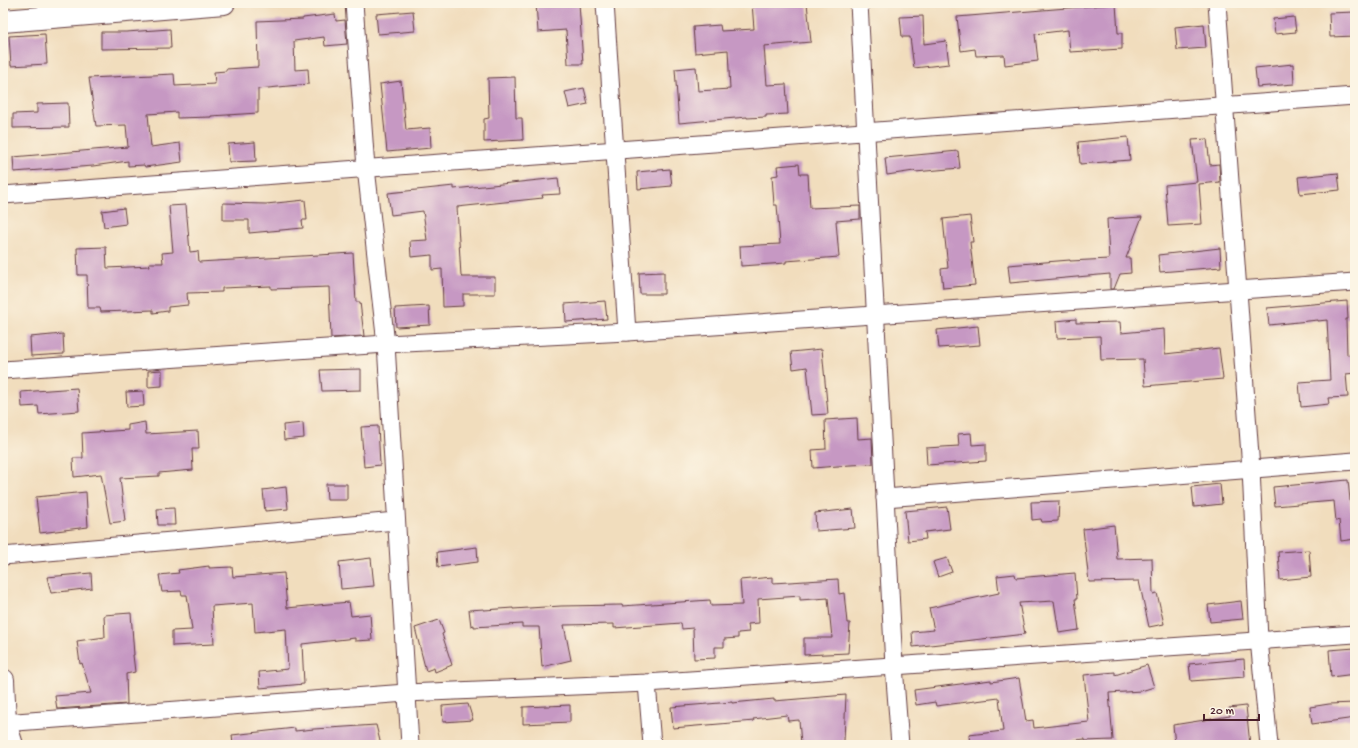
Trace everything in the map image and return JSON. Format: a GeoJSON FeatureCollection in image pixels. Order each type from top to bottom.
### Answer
{"type":"FeatureCollection","features":[{"type":"Feature","properties":{"kind":"street"},"geometry":{"type":"LineString","coordinates":[[3,21],[224,3]]}},
{"type":"Feature","properties":{"kind":"street"},"geometry":{"type":"LineString","coordinates":[[354,3],[366,168],[386,344],[410,745]]}},
{"type":"Feature","properties":{"kind":"street"},"geometry":{"type":"LineString","coordinates":[[606,3],[627,332]]}},
{"type":"Feature","properties":{"kind":"street"},"geometry":{"type":"LineString","coordinates":[[859,3],[894,666],[900,745]]}},
{"type":"Feature","properties":{"kind":"street"},"geometry":{"type":"LineString","coordinates":[[1217,3],[1251,469],[1259,640],[1269,745]]}},
{"type":"Feature","properties":{"kind":"street"},"geometry":{"type":"LineString","coordinates":[[3,194],[1355,96]]}},
{"type":"Feature","properties":{"kind":"street"},"geometry":{"type":"LineString","coordinates":[[3,370],[386,344],[627,332],[1355,282]]}},
{"type":"Feature","properties":{"kind":"street"},"geometry":{"type":"LineString","coordinates":[[885,498],[1355,461]]}},
{"type":"Feature","properties":{"kind":"street"},"geometry":{"type":"LineString","coordinates":[[3,556],[396,521]]}},
{"type":"Feature","properties":{"kind":"street"},"geometry":{"type":"LineString","coordinates":[[4,725],[406,693],[647,683],[1355,634]]}},
{"type":"Feature","properties":{"kind":"street"},"geometry":{"type":"LineString","coordinates":[[3,680],[4,725],[12,745]]}},
{"type":"Feature","properties":{"kind":"street"},"geometry":{"type":"LineString","coordinates":[[647,683],[652,745]]}},
{"type":"Feature","properties":{"kind":"building"},"geometry":{"type":"Polygon","coordinates":[[[536,3],[579,3],[583,64],[568,64],[566,30],[538,32],[536,3]]]}},
{"type":"Feature","properties":{"kind":"building"},"geometry":{"type":"Polygon","coordinates":[[[752,3],[807,3],[811,42],[764,46],[767,85],[786,84],[788,114],[679,123],[675,69],[696,67],[698,91],[730,89],[728,50],[695,53],[693,27],[720,25],[721,31],[754,29],[752,3]]]}},
{"type":"Feature","properties":{"kind":"building"},"geometry":{"type":"Polygon","coordinates":[[[1116,4],[1118,33],[1122,33],[1122,49],[1070,52],[1068,30],[1035,34],[1038,61],[1005,65],[1004,55],[976,56],[975,49],[961,51],[957,17],[1116,4]]]}},
{"type":"Feature","properties":{"kind":"building"},"geometry":{"type":"Polygon","coordinates":[[[413,11],[415,31],[378,34],[376,14],[413,11]]]}},
{"type":"Feature","properties":{"kind":"building"},"geometry":{"type":"Polygon","coordinates":[[[1355,12],[1355,36],[1330,37],[1329,13],[1355,12]]]}},
{"type":"Feature","properties":{"kind":"building"},"geometry":{"type":"Polygon","coordinates":[[[335,14],[336,21],[345,20],[347,44],[325,46],[324,37],[294,41],[295,70],[308,69],[309,84],[258,89],[258,113],[177,118],[177,112],[148,114],[151,147],[180,143],[182,162],[145,167],[144,165],[128,166],[128,161],[93,166],[14,172],[13,157],[128,147],[126,125],[96,126],[89,78],[174,74],[175,86],[215,84],[214,72],[226,71],[226,69],[258,67],[257,21],[303,19],[335,14]]]}},
{"type":"Feature","properties":{"kind":"building"},"geometry":{"type":"Polygon","coordinates":[[[923,16],[924,44],[946,41],[949,64],[914,68],[910,37],[902,37],[900,17],[923,16]]]}},
{"type":"Feature","properties":{"kind":"building"},"geometry":{"type":"Polygon","coordinates":[[[1294,17],[1296,32],[1275,34],[1273,19],[1294,17]]]}},
{"type":"Feature","properties":{"kind":"building"},"geometry":{"type":"Polygon","coordinates":[[[1204,24],[1206,48],[1177,50],[1175,27],[1204,24]]]}},
{"type":"Feature","properties":{"kind":"building"},"geometry":{"type":"Polygon","coordinates":[[[170,29],[171,48],[101,49],[101,32],[170,29]]]}},
{"type":"Feature","properties":{"kind":"building"},"geometry":{"type":"Polygon","coordinates":[[[45,34],[47,64],[11,66],[9,36],[45,34]]]}},
{"type":"Feature","properties":{"kind":"building"},"geometry":{"type":"Polygon","coordinates":[[[1293,64],[1294,84],[1257,87],[1255,68],[1293,64]]]}},
{"type":"Feature","properties":{"kind":"building"},"geometry":{"type":"Polygon","coordinates":[[[515,77],[516,118],[522,118],[523,140],[484,142],[484,119],[489,118],[488,78],[515,77]]]}},
{"type":"Feature","properties":{"kind":"building"},"geometry":{"type":"Polygon","coordinates":[[[401,81],[406,130],[430,128],[431,148],[387,152],[380,84],[401,81]]]}},
{"type":"Feature","properties":{"kind":"building"},"geometry":{"type":"Polygon","coordinates":[[[584,88],[588,104],[569,108],[565,92],[584,88]]]}},
{"type":"Feature","properties":{"kind":"building"},"geometry":{"type":"Polygon","coordinates":[[[68,103],[69,127],[13,128],[13,114],[37,113],[37,104],[68,103]]]}},
{"type":"Feature","properties":{"kind":"building"},"geometry":{"type":"Polygon","coordinates":[[[1128,137],[1130,160],[1080,164],[1078,142],[1128,137]]]}},
{"type":"Feature","properties":{"kind":"building"},"geometry":{"type":"Polygon","coordinates":[[[1207,139],[1210,165],[1219,164],[1220,182],[1199,184],[1202,224],[1168,226],[1165,185],[1197,182],[1192,140],[1207,139]]]}},
{"type":"Feature","properties":{"kind":"building"},"geometry":{"type":"Polygon","coordinates":[[[255,142],[256,161],[229,162],[228,144],[255,142]]]}},
{"type":"Feature","properties":{"kind":"building"},"geometry":{"type":"Polygon","coordinates":[[[958,151],[960,168],[914,171],[887,175],[885,158],[958,151]]]}},
{"type":"Feature","properties":{"kind":"building"},"geometry":{"type":"Polygon","coordinates":[[[799,164],[800,174],[808,174],[810,208],[860,206],[860,219],[836,221],[839,257],[741,266],[740,246],[780,244],[777,205],[774,205],[772,176],[778,175],[777,166],[799,164]]]}},
{"type":"Feature","properties":{"kind":"building"},"geometry":{"type":"Polygon","coordinates":[[[670,169],[672,186],[638,189],[637,172],[670,169]]]}},
{"type":"Feature","properties":{"kind":"building"},"geometry":{"type":"Polygon","coordinates":[[[1338,173],[1340,190],[1300,194],[1298,177],[1338,173]]]}},
{"type":"Feature","properties":{"kind":"building"},"geometry":{"type":"Polygon","coordinates":[[[558,178],[560,194],[542,195],[543,198],[457,207],[461,276],[495,277],[495,294],[463,294],[463,306],[443,307],[442,269],[432,270],[432,255],[411,257],[410,241],[427,240],[423,211],[391,215],[388,193],[454,186],[454,189],[558,178]]]}},
{"type":"Feature","properties":{"kind":"building"},"geometry":{"type":"Polygon","coordinates":[[[305,200],[307,220],[302,220],[303,228],[249,233],[249,220],[223,220],[223,203],[266,204],[305,200]]]}},
{"type":"Feature","properties":{"kind":"building"},"geometry":{"type":"Polygon","coordinates":[[[186,205],[190,252],[198,251],[199,262],[353,253],[356,302],[360,302],[364,336],[331,338],[329,287],[271,289],[271,286],[222,288],[222,292],[187,293],[188,305],[168,307],[168,311],[153,313],[153,310],[101,312],[100,308],[88,308],[87,275],[78,275],[77,248],[106,247],[107,268],[150,266],[149,263],[163,263],[162,253],[173,252],[169,206],[186,205]]]}},
{"type":"Feature","properties":{"kind":"building"},"geometry":{"type":"Polygon","coordinates":[[[124,208],[126,224],[104,227],[102,211],[124,208]]]}},
{"type":"Feature","properties":{"kind":"building"},"geometry":{"type":"Polygon","coordinates":[[[970,216],[973,242],[970,242],[975,285],[943,288],[941,269],[948,268],[943,219],[970,216]]]}},
{"type":"Feature","properties":{"kind":"building"},"geometry":{"type":"Polygon","coordinates":[[[1142,217],[1126,258],[1130,258],[1131,273],[1120,274],[1114,289],[1110,289],[1110,274],[1010,283],[1008,265],[1070,260],[1109,259],[1107,219],[1142,217]]]}},
{"type":"Feature","properties":{"kind":"building"},"geometry":{"type":"Polygon","coordinates":[[[1220,248],[1221,267],[1160,272],[1158,255],[1220,248]]]}},
{"type":"Feature","properties":{"kind":"building"},"geometry":{"type":"Polygon","coordinates":[[[664,272],[664,294],[640,294],[639,273],[664,272]]]}},
{"type":"Feature","properties":{"kind":"building"},"geometry":{"type":"Polygon","coordinates":[[[605,301],[607,319],[566,322],[565,304],[605,301]]]}},
{"type":"Feature","properties":{"kind":"building"},"geometry":{"type":"Polygon","coordinates":[[[1347,301],[1347,355],[1355,354],[1355,373],[1346,374],[1348,397],[1328,398],[1329,404],[1301,407],[1299,382],[1330,380],[1327,320],[1269,325],[1267,308],[1347,301]]]}},
{"type":"Feature","properties":{"kind":"building"},"geometry":{"type":"Polygon","coordinates":[[[429,306],[430,325],[396,327],[395,308],[429,306]]]}},
{"type":"Feature","properties":{"kind":"building"},"geometry":{"type":"Polygon","coordinates":[[[1076,319],[1076,323],[1120,322],[1121,333],[1164,329],[1165,354],[1219,348],[1223,379],[1145,386],[1143,359],[1101,360],[1100,336],[1057,338],[1056,321],[1076,319]]]}},
{"type":"Feature","properties":{"kind":"building"},"geometry":{"type":"Polygon","coordinates":[[[978,326],[980,345],[939,348],[937,330],[978,326]]]}},
{"type":"Feature","properties":{"kind":"building"},"geometry":{"type":"Polygon","coordinates":[[[63,334],[64,354],[31,356],[30,337],[63,334]]]}},
{"type":"Feature","properties":{"kind":"building"},"geometry":{"type":"Polygon","coordinates":[[[822,349],[828,414],[812,415],[807,367],[793,369],[791,352],[822,349]]]}},
{"type":"Feature","properties":{"kind":"building"},"geometry":{"type":"Polygon","coordinates":[[[361,369],[361,390],[322,391],[320,370],[361,369]]]}},
{"type":"Feature","properties":{"kind":"building"},"geometry":{"type":"Polygon","coordinates":[[[162,370],[162,386],[148,387],[148,371],[162,370]]]}},
{"type":"Feature","properties":{"kind":"building"},"geometry":{"type":"Polygon","coordinates":[[[77,388],[79,411],[39,414],[38,406],[22,407],[21,392],[77,388]]]}},
{"type":"Feature","properties":{"kind":"building"},"geometry":{"type":"Polygon","coordinates":[[[143,391],[144,406],[127,407],[126,392],[143,391]]]}},
{"type":"Feature","properties":{"kind":"building"},"geometry":{"type":"Polygon","coordinates":[[[857,418],[858,439],[872,438],[873,464],[813,468],[812,450],[826,449],[825,420],[857,418]]]}},
{"type":"Feature","properties":{"kind":"building"},"geometry":{"type":"Polygon","coordinates":[[[145,422],[146,434],[198,431],[199,449],[192,449],[193,470],[159,473],[159,476],[120,478],[125,521],[110,523],[101,474],[74,477],[73,458],[83,458],[82,433],[128,430],[128,425],[145,422]]]}},
{"type":"Feature","properties":{"kind":"building"},"geometry":{"type":"Polygon","coordinates":[[[303,423],[304,438],[284,440],[283,425],[303,423]]]}},
{"type":"Feature","properties":{"kind":"building"},"geometry":{"type":"Polygon","coordinates":[[[378,426],[380,465],[364,467],[361,427],[378,426]]]}},
{"type":"Feature","properties":{"kind":"building"},"geometry":{"type":"Polygon","coordinates":[[[971,433],[972,445],[986,444],[986,461],[927,465],[926,448],[959,446],[958,434],[971,433]]]}},
{"type":"Feature","properties":{"kind":"building"},"geometry":{"type":"Polygon","coordinates":[[[1348,480],[1351,510],[1355,510],[1355,539],[1341,541],[1339,520],[1336,521],[1334,501],[1275,506],[1273,487],[1348,480]]]}},
{"type":"Feature","properties":{"kind":"building"},"geometry":{"type":"Polygon","coordinates":[[[326,484],[347,484],[347,500],[327,500],[326,484]]]}},
{"type":"Feature","properties":{"kind":"building"},"geometry":{"type":"Polygon","coordinates":[[[1220,484],[1222,504],[1194,507],[1192,487],[1220,484]]]}},
{"type":"Feature","properties":{"kind":"building"},"geometry":{"type":"Polygon","coordinates":[[[286,487],[288,509],[265,511],[263,490],[286,487]]]}},
{"type":"Feature","properties":{"kind":"building"},"geometry":{"type":"Polygon","coordinates":[[[86,492],[88,527],[40,533],[36,497],[86,492]]]}},
{"type":"Feature","properties":{"kind":"building"},"geometry":{"type":"Polygon","coordinates":[[[1059,501],[1058,521],[1042,522],[1041,519],[1032,520],[1031,502],[1059,501]]]}},
{"type":"Feature","properties":{"kind":"building"},"geometry":{"type":"Polygon","coordinates":[[[947,507],[950,529],[925,532],[926,539],[908,541],[905,511],[947,507]]]}},
{"type":"Feature","properties":{"kind":"building"},"geometry":{"type":"Polygon","coordinates":[[[174,508],[175,525],[158,525],[157,509],[174,508]]]}},
{"type":"Feature","properties":{"kind":"building"},"geometry":{"type":"Polygon","coordinates":[[[853,509],[855,528],[816,531],[815,513],[853,509]]]}},
{"type":"Feature","properties":{"kind":"building"},"geometry":{"type":"Polygon","coordinates":[[[1114,525],[1117,559],[1152,558],[1153,594],[1157,593],[1164,624],[1149,627],[1139,581],[1089,582],[1083,529],[1114,525]]]}},
{"type":"Feature","properties":{"kind":"building"},"geometry":{"type":"Polygon","coordinates":[[[477,547],[478,562],[438,567],[437,552],[477,547]]]}},
{"type":"Feature","properties":{"kind":"building"},"geometry":{"type":"Polygon","coordinates":[[[1309,550],[1311,577],[1280,580],[1278,552],[1309,550]]]}},
{"type":"Feature","properties":{"kind":"building"},"geometry":{"type":"Polygon","coordinates":[[[371,558],[374,586],[341,589],[339,562],[371,558]]]}},
{"type":"Feature","properties":{"kind":"building"},"geometry":{"type":"Polygon","coordinates":[[[947,558],[952,572],[938,577],[933,562],[947,558]]]}},
{"type":"Feature","properties":{"kind":"building"},"geometry":{"type":"Polygon","coordinates":[[[209,566],[209,568],[232,567],[233,577],[284,573],[287,608],[349,602],[351,616],[370,614],[372,640],[355,641],[355,638],[302,644],[304,684],[260,688],[259,672],[288,669],[286,629],[255,632],[253,603],[212,606],[214,644],[172,646],[172,631],[192,630],[187,595],[182,595],[181,591],[162,592],[159,575],[179,573],[178,570],[209,566]]]}},
{"type":"Feature","properties":{"kind":"building"},"geometry":{"type":"Polygon","coordinates":[[[91,573],[92,588],[51,593],[47,577],[91,573]]]}},
{"type":"Feature","properties":{"kind":"building"},"geometry":{"type":"Polygon","coordinates":[[[1075,573],[1077,599],[1075,599],[1079,630],[1059,633],[1054,601],[1019,603],[1025,634],[913,647],[912,632],[934,630],[929,608],[999,593],[997,576],[1015,574],[1016,578],[1075,573]]]}},
{"type":"Feature","properties":{"kind":"building"},"geometry":{"type":"Polygon","coordinates":[[[773,577],[773,583],[838,579],[839,594],[844,593],[847,623],[850,623],[848,653],[804,655],[804,638],[832,638],[828,598],[800,600],[800,596],[758,599],[759,623],[748,624],[749,632],[738,633],[738,638],[724,639],[724,647],[715,647],[715,658],[694,659],[693,628],[682,629],[681,623],[614,628],[614,624],[564,625],[571,660],[542,667],[539,627],[522,627],[522,624],[471,626],[469,610],[561,606],[622,606],[710,600],[711,606],[742,605],[740,580],[773,577]]]}},
{"type":"Feature","properties":{"kind":"building"},"geometry":{"type":"Polygon","coordinates":[[[1241,601],[1243,619],[1210,622],[1208,605],[1241,601]]]}},
{"type":"Feature","properties":{"kind":"building"},"geometry":{"type":"Polygon","coordinates":[[[131,613],[135,672],[126,674],[127,704],[57,709],[55,696],[91,693],[82,663],[80,664],[77,641],[105,637],[104,615],[131,613]]]}},
{"type":"Feature","properties":{"kind":"building"},"geometry":{"type":"Polygon","coordinates":[[[439,620],[452,665],[435,672],[434,668],[426,671],[415,628],[439,620]]]}},
{"type":"Feature","properties":{"kind":"building"},"geometry":{"type":"Polygon","coordinates":[[[1355,648],[1355,674],[1331,677],[1329,650],[1355,648]]]}},
{"type":"Feature","properties":{"kind":"building"},"geometry":{"type":"Polygon","coordinates":[[[1244,659],[1245,677],[1191,681],[1189,664],[1244,659]]]}},
{"type":"Feature","properties":{"kind":"building"},"geometry":{"type":"Polygon","coordinates":[[[1147,665],[1154,687],[1141,691],[1109,693],[1113,740],[1085,741],[1085,739],[1043,744],[1043,742],[1019,745],[970,745],[969,735],[1003,731],[999,698],[936,706],[935,702],[916,705],[914,690],[1019,678],[1026,721],[1033,720],[1034,728],[1089,722],[1084,675],[1115,672],[1115,675],[1147,665]]]}},
{"type":"Feature","properties":{"kind":"building"},"geometry":{"type":"Polygon","coordinates":[[[846,695],[843,742],[801,744],[799,720],[788,721],[787,715],[753,719],[754,721],[673,728],[671,707],[846,695]]]}},
{"type":"Feature","properties":{"kind":"building"},"geometry":{"type":"Polygon","coordinates":[[[1355,703],[1355,718],[1312,724],[1310,707],[1329,704],[1355,703]]]}},
{"type":"Feature","properties":{"kind":"building"},"geometry":{"type":"Polygon","coordinates":[[[468,704],[473,720],[443,722],[442,706],[468,704]]]}},
{"type":"Feature","properties":{"kind":"building"},"geometry":{"type":"Polygon","coordinates":[[[570,705],[570,722],[523,724],[523,707],[570,705]]]}},
{"type":"Feature","properties":{"kind":"building"},"geometry":{"type":"Polygon","coordinates":[[[1246,706],[1250,745],[1175,745],[1173,725],[1230,716],[1229,708],[1246,706]]]}},
{"type":"Feature","properties":{"kind":"building"},"geometry":{"type":"Polygon","coordinates":[[[376,725],[381,745],[233,745],[232,735],[295,728],[295,731],[376,725]]]}}]}
